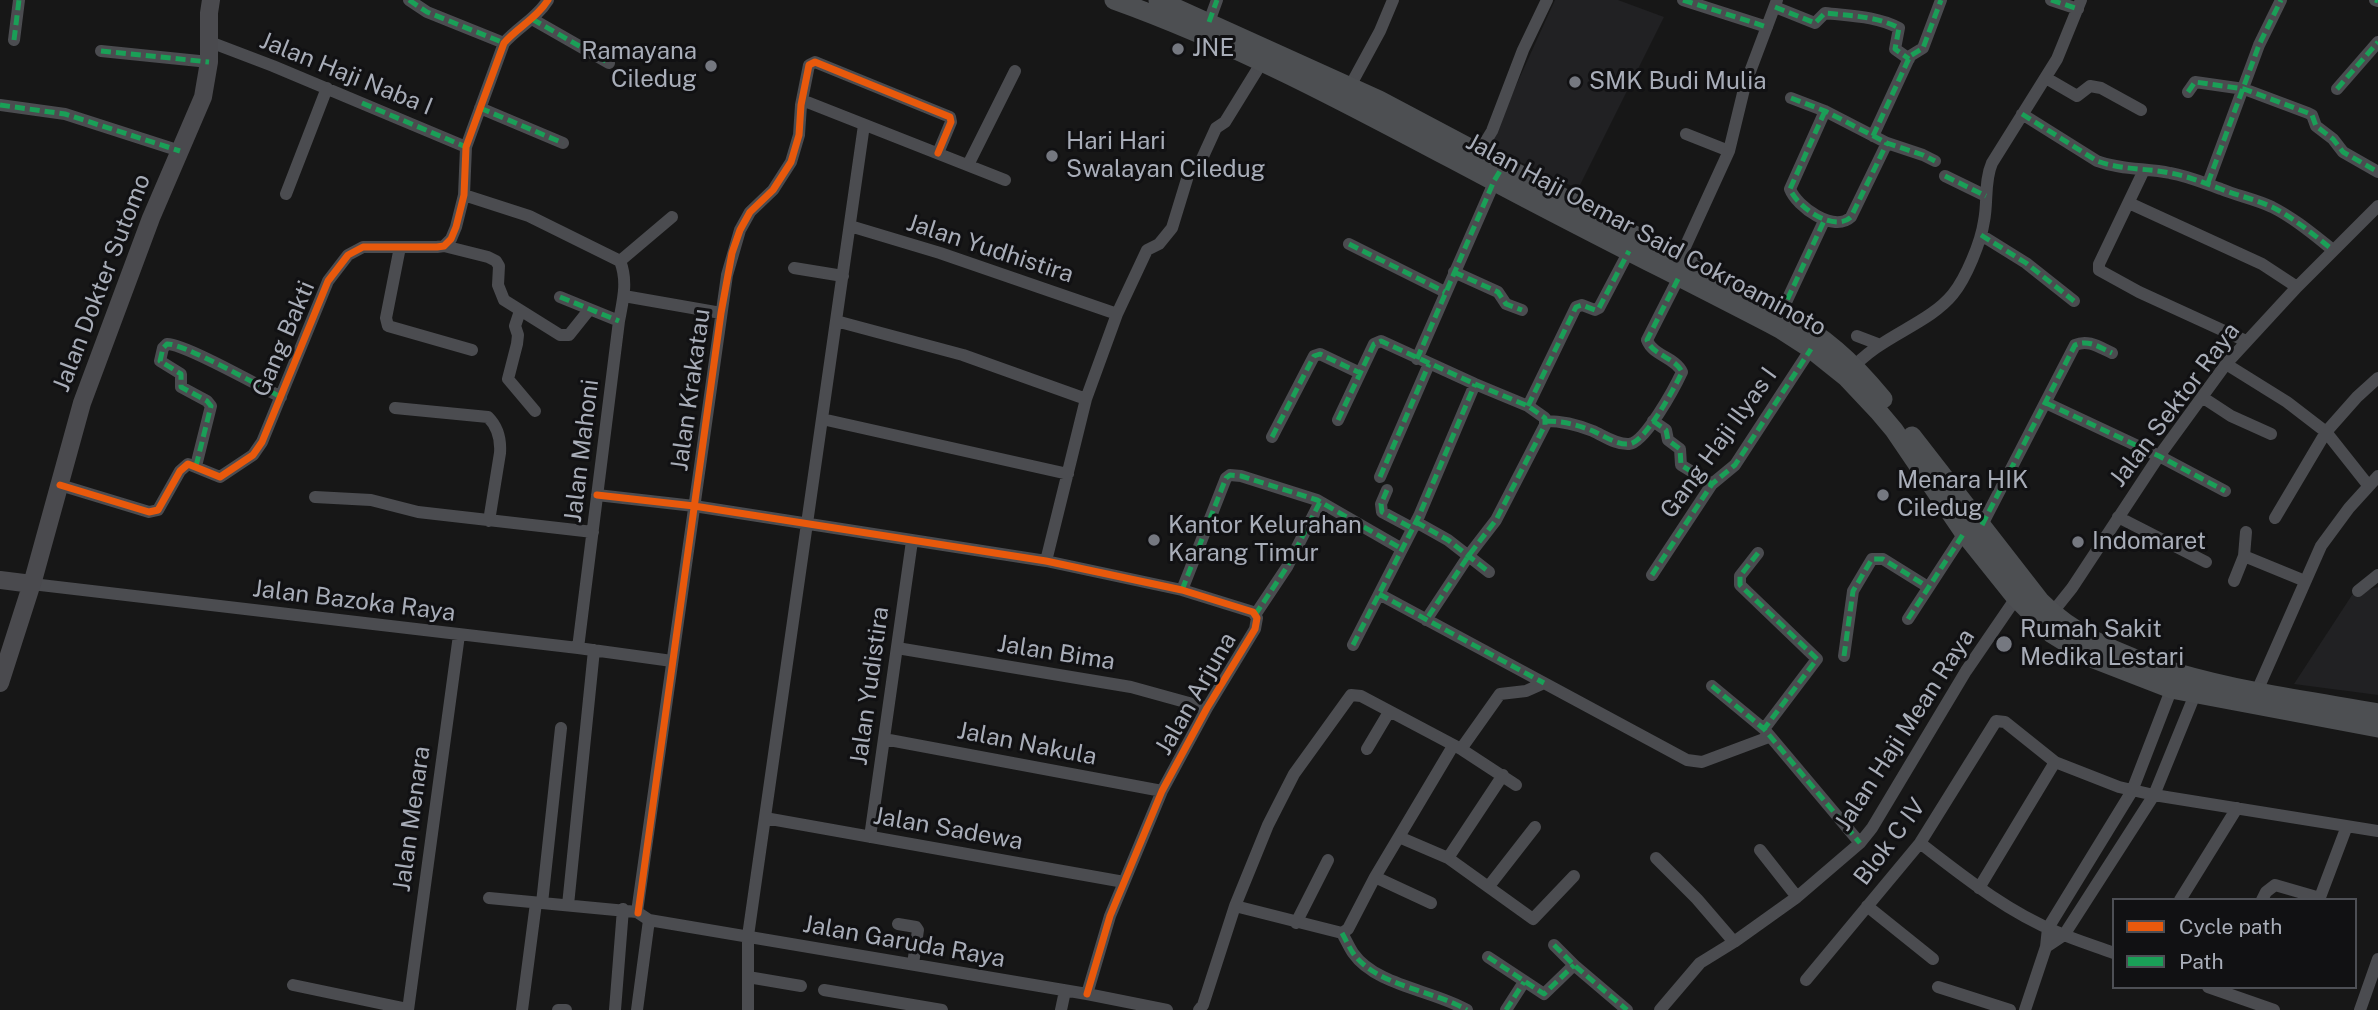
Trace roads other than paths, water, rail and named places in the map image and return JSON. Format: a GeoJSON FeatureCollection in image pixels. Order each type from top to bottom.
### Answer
{"type":"FeatureCollection","features":[{"type":"Feature","properties":{"kind":"main road","name":"Jalan Dokter Sutomo"},"geometry":{"type":"LineString","coordinates":[[0,683],[33,580],[82,403],[151,218],[203,97],[209,62],[211,0]]}},
{"type":"Feature","properties":{"kind":"main road","name":"Jalan Haji Oemar Said Cokroaminoto"},"geometry":{"type":"LineString","coordinates":[[1114,0],[1223,43],[1262,62],[1346,93]]}},
{"type":"Feature","properties":{"kind":"main road","name":"Jalan Haji Oemar Said Cokroaminoto"},"geometry":{"type":"LineString","coordinates":[[1158,0],[1209,22],[1679,267],[1781,313],[1850,371],[1973,528],[2052,613],[2097,642],[2144,663],[2174,681]]}},
{"type":"Feature","properties":{"kind":"main road","name":"Jalan Haji Oemar Said Cokroaminoto"},"geometry":{"type":"LineString","coordinates":[[1567,209],[1629,251],[1679,267],[1780,330],[1815,342]]}},
{"type":"Feature","properties":{"kind":"main road","name":"Jalan Haji Oemar Said Cokroaminoto"},"geometry":{"type":"LineString","coordinates":[[1973,528],[2016,598],[2052,634],[2091,658],[2174,681],[2378,728]]}},
{"type":"Feature","properties":{"kind":"main road"},"geometry":{"type":"LineString","coordinates":[[0,580],[33,580]]}},
{"type":"Feature","properties":{"kind":"main road","name":"Jalan Haji Oemar Said Cokroaminoto"},"geometry":{"type":"LineString","coordinates":[[2198,686],[2257,691],[2378,713]]}},
{"type":"Feature","properties":{"kind":"street"},"geometry":{"type":"LineString","coordinates":[[14,40],[19,0]]}},
{"type":"Feature","properties":{"kind":"street"},"geometry":{"type":"LineString","coordinates":[[409,0],[427,12],[504,43]]}},
{"type":"Feature","properties":{"kind":"street"},"geometry":{"type":"LineString","coordinates":[[444,246],[451,239],[464,195],[466,147],[504,43],[515,30],[532,19],[548,0]]}},
{"type":"Feature","properties":{"kind":"street"},"geometry":{"type":"LineString","coordinates":[[1209,22],[1217,0]]}},
{"type":"Feature","properties":{"kind":"street"},"geometry":{"type":"LineString","coordinates":[[1346,93],[1380,31],[1393,0]]}},
{"type":"Feature","properties":{"kind":"street"},"geometry":{"type":"LineString","coordinates":[[1474,161],[1492,131],[1523,50],[1547,0]]}},
{"type":"Feature","properties":{"kind":"street"},"geometry":{"type":"LineString","coordinates":[[1683,0],[1767,27]]}},
{"type":"Feature","properties":{"kind":"street"},"geometry":{"type":"LineString","coordinates":[[1873,136],[1909,59],[1913,52],[1923,48],[1941,0]]}},
{"type":"Feature","properties":{"kind":"street"},"geometry":{"type":"LineString","coordinates":[[1850,371],[1878,344],[1933,311],[1952,295],[1965,274],[1981,235],[1992,163],[2057,59],[2079,5],[2051,0]]}},
{"type":"Feature","properties":{"kind":"street"},"geometry":{"type":"LineString","coordinates":[[2208,183],[2259,45],[2281,0]]}},
{"type":"Feature","properties":{"kind":"street"},"geometry":{"type":"LineString","coordinates":[[1546,421],[1578,426],[1626,444],[1638,440],[1665,404],[1682,372],[1679,366],[1650,346],[1647,340],[1729,151],[1745,85],[1776,3],[1815,23],[1824,13],[1876,18],[1899,28],[1895,49],[1909,59]]}},
{"type":"Feature","properties":{"kind":"street"},"geometry":{"type":"LineString","coordinates":[[532,19],[609,63]]}},
{"type":"Feature","properties":{"kind":"street","name":"Jalan Haji Naba I"},"geometry":{"type":"LineString","coordinates":[[210,42],[466,147]]}},
{"type":"Feature","properties":{"kind":"street"},"geometry":{"type":"LineString","coordinates":[[2337,89],[2378,42]]}},
{"type":"Feature","properties":{"kind":"street"},"geometry":{"type":"LineString","coordinates":[[101,51],[209,62]]}},
{"type":"Feature","properties":{"kind":"street","name":"Jalan Krakatau"},"geometry":{"type":"LineString","coordinates":[[638,914],[671,661],[732,253],[750,212],[773,190],[791,162],[799,135],[809,65],[815,62],[950,117],[951,122],[938,153]]}},
{"type":"Feature","properties":{"kind":"street"},"geometry":{"type":"LineString","coordinates":[[1200,163],[1216,128],[1225,122],[1262,62]]}},
{"type":"Feature","properties":{"kind":"street"},"geometry":{"type":"LineString","coordinates":[[968,165],[1015,71]]}},
{"type":"Feature","properties":{"kind":"street"},"geometry":{"type":"LineString","coordinates":[[2046,78],[2077,96],[2090,86],[2099,87],[2141,110]]}},
{"type":"Feature","properties":{"kind":"street"},"geometry":{"type":"LineString","coordinates":[[2188,92],[2195,82],[2244,89],[2308,113],[2312,115],[2316,126],[2333,139],[2343,152],[2378,172]]}},
{"type":"Feature","properties":{"kind":"street"},"geometry":{"type":"LineString","coordinates":[[286,194],[327,88]]}},
{"type":"Feature","properties":{"kind":"street"},"geometry":{"type":"LineString","coordinates":[[1791,98],[1825,111],[1887,143],[1934,161]]}},
{"type":"Feature","properties":{"kind":"street"},"geometry":{"type":"LineString","coordinates":[[802,100],[1005,180]]}},
{"type":"Feature","properties":{"kind":"street"},"geometry":{"type":"LineString","coordinates":[[0,105],[65,114],[180,151]]}},
{"type":"Feature","properties":{"kind":"street"},"geometry":{"type":"LineString","coordinates":[[480,108],[563,143]]}},
{"type":"Feature","properties":{"kind":"street"},"geometry":{"type":"LineString","coordinates":[[1825,111],[1790,190],[1795,198],[1824,221],[1843,222],[1851,217],[1887,143]]}},
{"type":"Feature","properties":{"kind":"street"},"geometry":{"type":"LineString","coordinates":[[2022,114],[2097,162],[2110,166],[2156,169],[2208,183],[2274,208],[2333,250]]}},
{"type":"Feature","properties":{"kind":"street"},"geometry":{"type":"LineString","coordinates":[[748,1010],[748,936],[864,125]]}},
{"type":"Feature","properties":{"kind":"street"},"geometry":{"type":"LineString","coordinates":[[1686,134],[1729,151]]}},
{"type":"Feature","properties":{"kind":"street"},"geometry":{"type":"LineString","coordinates":[[2144,170],[2099,264],[2099,270],[2120,283],[2246,341]]}},
{"type":"Feature","properties":{"kind":"street"},"geometry":{"type":"LineString","coordinates":[[1380,477],[1423,361],[1445,292],[1498,174]]}},
{"type":"Feature","properties":{"kind":"street"},"geometry":{"type":"LineString","coordinates":[[1945,176],[1986,196]]}},
{"type":"Feature","properties":{"kind":"street"},"geometry":{"type":"LineString","coordinates":[[1046,561],[1086,399],[1117,314],[1147,250],[1159,244],[1172,229],[1187,179]]}},
{"type":"Feature","properties":{"kind":"street"},"geometry":{"type":"LineString","coordinates":[[464,195],[529,216],[620,261],[672,217]]}},
{"type":"Feature","properties":{"kind":"street"},"geometry":{"type":"LineString","coordinates":[[2129,203],[2262,264],[2297,287]]}},
{"type":"Feature","properties":{"kind":"street","name":"Jalan Sektor Raya"},"geometry":{"type":"LineString","coordinates":[[2052,613],[2072,588],[2159,456],[2226,364],[2297,287],[2378,206]]}},
{"type":"Feature","properties":{"kind":"street"},"geometry":{"type":"LineString","coordinates":[[1781,313],[1824,221]]}},
{"type":"Feature","properties":{"kind":"street","name":"Jalan Yudhistira"},"geometry":{"type":"LineString","coordinates":[[850,226],[1016,278],[1117,314]]}},
{"type":"Feature","properties":{"kind":"street"},"geometry":{"type":"LineString","coordinates":[[1981,235],[2026,263],[2074,302]]}},
{"type":"Feature","properties":{"kind":"street"},"geometry":{"type":"LineString","coordinates":[[1349,244],[1445,292]]}},
{"type":"Feature","properties":{"kind":"street","name":"Gang Bakti"},"geometry":{"type":"LineString","coordinates":[[195,466],[220,477],[253,455],[262,442],[328,281],[348,255],[363,247],[444,246],[488,257],[499,266],[498,285],[504,300],[520,311]]}},
{"type":"Feature","properties":{"kind":"street"},"geometry":{"type":"LineString","coordinates":[[400,247],[386,318],[388,326],[472,349]]}},
{"type":"Feature","properties":{"kind":"street"},"geometry":{"type":"LineString","coordinates":[[1528,406],[1576,307],[1580,305],[1595,310],[1599,308],[1629,251]]}},
{"type":"Feature","properties":{"kind":"street","name":"Jalan Mahoni"},"geometry":{"type":"LineString","coordinates":[[568,647],[593,532],[624,296],[625,275],[620,261]]}},
{"type":"Feature","properties":{"kind":"street"},"geometry":{"type":"LineString","coordinates":[[793,268],[842,276]]}},
{"type":"Feature","properties":{"kind":"street"},"geometry":{"type":"LineString","coordinates":[[1454,272],[1498,292],[1506,304],[1522,310]]}},
{"type":"Feature","properties":{"kind":"street"},"geometry":{"type":"LineString","coordinates":[[624,296],[721,313]]}},
{"type":"Feature","properties":{"kind":"street"},"geometry":{"type":"LineString","coordinates":[[560,297],[619,321]]}},
{"type":"Feature","properties":{"kind":"street"},"geometry":{"type":"LineString","coordinates":[[535,411],[508,379],[517,344],[515,326],[520,311],[565,336],[569,335],[589,310]]}},
{"type":"Feature","properties":{"kind":"street"},"geometry":{"type":"LineString","coordinates":[[836,321],[963,355],[1086,399]]}},
{"type":"Feature","properties":{"kind":"street"},"geometry":{"type":"LineString","coordinates":[[1857,336],[1878,344]]}},
{"type":"Feature","properties":{"kind":"street"},"geometry":{"type":"LineString","coordinates":[[1338,419],[1377,341],[1381,341],[1528,406],[1543,415],[1546,421]]}},
{"type":"Feature","properties":{"kind":"street","name":"Gang Haji Ilyas I"},"geometry":{"type":"LineString","coordinates":[[1652,575],[1712,484],[1735,465],[1815,342]]}},
{"type":"Feature","properties":{"kind":"street"},"geometry":{"type":"LineString","coordinates":[[1908,619],[1928,587],[1973,528],[2046,403],[2075,345],[2091,343],[2112,353]]}},
{"type":"Feature","properties":{"kind":"street"},"geometry":{"type":"LineString","coordinates":[[60,485],[154,512],[158,510],[180,471],[188,464],[195,466],[211,406],[181,387],[181,374],[160,361],[163,348],[167,344],[174,344],[281,397]]}},
{"type":"Feature","properties":{"kind":"street"},"geometry":{"type":"LineString","coordinates":[[1272,437],[1314,356],[1320,354],[1360,373]]}},
{"type":"Feature","properties":{"kind":"street"},"geometry":{"type":"LineString","coordinates":[[2226,364],[2287,402],[2326,432],[2368,485]]}},
{"type":"Feature","properties":{"kind":"street"},"geometry":{"type":"LineString","coordinates":[[2275,518],[2326,432],[2378,378]]}},
{"type":"Feature","properties":{"kind":"street"},"geometry":{"type":"LineString","coordinates":[[1353,645],[1414,525],[1475,384]]}},
{"type":"Feature","properties":{"kind":"street"},"geometry":{"type":"LineString","coordinates":[[2202,397],[2231,416],[2271,434]]}},
{"type":"Feature","properties":{"kind":"street"},"geometry":{"type":"LineString","coordinates":[[2046,403],[2159,456],[2225,491]]}},
{"type":"Feature","properties":{"kind":"street"},"geometry":{"type":"LineString","coordinates":[[395,408],[488,417],[495,424],[501,442],[489,521]]}},
{"type":"Feature","properties":{"kind":"street"},"geometry":{"type":"LineString","coordinates":[[822,419],[1068,474]]}},
{"type":"Feature","properties":{"kind":"street"},"geometry":{"type":"LineString","coordinates":[[1426,620],[1496,520],[1546,421]]}},
{"type":"Feature","properties":{"kind":"street"},"geometry":{"type":"LineString","coordinates":[[1653,421],[1666,430],[1669,441],[1680,449],[1681,465],[1712,484]]}},
{"type":"Feature","properties":{"kind":"street"},"geometry":{"type":"LineString","coordinates":[[1182,590],[1227,476],[1241,476],[1320,502],[1402,549]]}},
{"type":"Feature","properties":{"kind":"street"},"geometry":{"type":"LineString","coordinates":[[2257,691],[2321,546],[2378,476]]}},
{"type":"Feature","properties":{"kind":"street"},"geometry":{"type":"LineString","coordinates":[[1387,490],[1381,504],[1382,512],[1414,525],[1469,555],[1489,572]]}},
{"type":"Feature","properties":{"kind":"street","name":"Jalan Arjuna"},"geometry":{"type":"LineString","coordinates":[[597,495],[694,506],[1046,561],[1182,590],[1248,610],[1255,615],[1255,629],[1207,708],[1162,791],[1110,916],[1087,994]]}},
{"type":"Feature","properties":{"kind":"street"},"geometry":{"type":"LineString","coordinates":[[315,497],[371,500],[418,512],[593,532]]}},
{"type":"Feature","properties":{"kind":"street"},"geometry":{"type":"LineString","coordinates":[[1255,615],[1283,573],[1320,502]]}},
{"type":"Feature","properties":{"kind":"street"},"geometry":{"type":"LineString","coordinates":[[2118,517],[2206,562]]}},
{"type":"Feature","properties":{"kind":"street"},"geometry":{"type":"LineString","coordinates":[[2234,581],[2244,556],[2246,532]]}},
{"type":"Feature","properties":{"kind":"street","name":"Jalan Yudistira"},"geometry":{"type":"LineString","coordinates":[[870,837],[912,541]]}},
{"type":"Feature","properties":{"kind":"street"},"geometry":{"type":"LineString","coordinates":[[1379,594],[1687,760],[1702,762],[1767,733],[1817,659],[1740,585],[1740,576],[1758,553]]}},
{"type":"Feature","properties":{"kind":"street"},"geometry":{"type":"LineString","coordinates":[[2244,556],[2305,581]]}},
{"type":"Feature","properties":{"kind":"street"},"geometry":{"type":"LineString","coordinates":[[1844,656],[1853,591],[1872,559],[1883,559],[1928,587]]}},
{"type":"Feature","properties":{"kind":"street"},"geometry":{"type":"LineString","coordinates":[[2358,591],[2378,575]]}},
{"type":"Feature","properties":{"kind":"street","name":"Jalan Bazoka Raya"},"geometry":{"type":"LineString","coordinates":[[33,580],[671,661]]}},
{"type":"Feature","properties":{"kind":"street","name":"Jalan Haji Mean Raya"},"geometry":{"type":"LineString","coordinates":[[1660,1010],[1700,963],[1797,897],[1860,842],[1872,828],[1966,671],[2016,598]]}},
{"type":"Feature","properties":{"kind":"street","name":"Jalan Menara"},"geometry":{"type":"LineString","coordinates":[[408,1010],[459,635]]}},
{"type":"Feature","properties":{"kind":"street","name":"Jalan Bima"},"geometry":{"type":"LineString","coordinates":[[897,648],[1130,687],[1207,708]]}},
{"type":"Feature","properties":{"kind":"street"},"geometry":{"type":"LineString","coordinates":[[522,1010],[550,904],[594,650]]}},
{"type":"Feature","properties":{"kind":"street"},"geometry":{"type":"LineString","coordinates":[[2025,1010],[2046,947],[2048,928],[2132,790],[2174,681]]}},
{"type":"Feature","properties":{"kind":"street"},"geometry":{"type":"LineString","coordinates":[[1235,906],[1342,933],[1348,929],[1375,877],[1457,747],[1500,694],[1526,691],[1544,682]]}},
{"type":"Feature","properties":{"kind":"street"},"geometry":{"type":"LineString","coordinates":[[1712,686],[1767,733],[1860,842]]}},
{"type":"Feature","properties":{"kind":"street"},"geometry":{"type":"LineString","coordinates":[[2046,947],[2064,935],[2154,795],[2198,686]]}},
{"type":"Feature","properties":{"kind":"street"},"geometry":{"type":"LineString","coordinates":[[1199,1010],[1203,1005],[1235,906],[1282,795],[1349,697],[1358,694],[1457,747],[1516,785]]}},
{"type":"Feature","properties":{"kind":"street"},"geometry":{"type":"LineString","coordinates":[[1367,749],[1389,712]]}},
{"type":"Feature","properties":{"kind":"street","name":"Blok C IV"},"geometry":{"type":"LineString","coordinates":[[1806,980],[1920,843],[1996,721],[2005,722],[2055,762]]}},
{"type":"Feature","properties":{"kind":"street"},"geometry":{"type":"LineString","coordinates":[[550,904],[561,728]]}},
{"type":"Feature","properties":{"kind":"street","name":"Jalan Nakula"},"geometry":{"type":"LineString","coordinates":[[884,739],[1162,791]]}},
{"type":"Feature","properties":{"kind":"street"},"geometry":{"type":"LineString","coordinates":[[1979,888],[2055,762],[2132,790],[2154,795],[2378,831]]}},
{"type":"Feature","properties":{"kind":"street"},"geometry":{"type":"LineString","coordinates":[[1448,858],[1503,775]]}},
{"type":"Feature","properties":{"kind":"street"},"geometry":{"type":"LineString","coordinates":[[2181,898],[2237,808]]}},
{"type":"Feature","properties":{"kind":"street","name":"Jalan Sadewa"},"geometry":{"type":"LineString","coordinates":[[765,818],[1124,882]]}},
{"type":"Feature","properties":{"kind":"street"},"geometry":{"type":"LineString","coordinates":[[2319,898],[2347,826]]}},
{"type":"Feature","properties":{"kind":"street"},"geometry":{"type":"LineString","coordinates":[[1489,886],[1535,827]]}},
{"type":"Feature","properties":{"kind":"street"},"geometry":{"type":"LineString","coordinates":[[1399,837],[1448,858],[1532,919],[1574,876]]}},
{"type":"Feature","properties":{"kind":"street"},"geometry":{"type":"LineString","coordinates":[[1920,843],[2006,905],[2048,928],[2112,952]]}},
{"type":"Feature","properties":{"kind":"street"},"geometry":{"type":"LineString","coordinates":[[1760,850],[1797,897]]}},
{"type":"Feature","properties":{"kind":"street"},"geometry":{"type":"LineString","coordinates":[[1656,858],[1697,899],[1734,942]]}},
{"type":"Feature","properties":{"kind":"street"},"geometry":{"type":"LineString","coordinates":[[1296,923],[1328,860]]}},
{"type":"Feature","properties":{"kind":"street"},"geometry":{"type":"LineString","coordinates":[[1375,877],[1432,903]]}},
{"type":"Feature","properties":{"kind":"street"},"geometry":{"type":"LineString","coordinates":[[2263,898],[2275,885],[2316,898]]}},
{"type":"Feature","properties":{"kind":"street","name":"Jalan Garuda Raya"},"geometry":{"type":"LineString","coordinates":[[489,898],[638,914],[1167,1010]]}},
{"type":"Feature","properties":{"kind":"street"},"geometry":{"type":"LineString","coordinates":[[1867,906],[1933,959]]}},
{"type":"Feature","properties":{"kind":"street"},"geometry":{"type":"LineString","coordinates":[[615,1010],[638,914]]}},
{"type":"Feature","properties":{"kind":"street"},"geometry":{"type":"LineString","coordinates":[[637,1010],[638,914]]}},
{"type":"Feature","properties":{"kind":"street"},"geometry":{"type":"LineString","coordinates":[[898,924],[916,927],[918,930],[913,964]]}},
{"type":"Feature","properties":{"kind":"street"},"geometry":{"type":"LineString","coordinates":[[1342,933],[1354,954],[1389,980],[1460,1008]]}},
{"type":"Feature","properties":{"kind":"street"},"geometry":{"type":"LineString","coordinates":[[1554,945],[1628,1010]]}},
{"type":"Feature","properties":{"kind":"street"},"geometry":{"type":"LineString","coordinates":[[1489,957],[1544,994],[1574,965]]}},
{"type":"Feature","properties":{"kind":"street"},"geometry":{"type":"LineString","coordinates":[[2360,1010],[2378,959]]}},
{"type":"Feature","properties":{"kind":"street"},"geometry":{"type":"LineString","coordinates":[[748,977],[801,986]]}},
{"type":"Feature","properties":{"kind":"street"},"geometry":{"type":"LineString","coordinates":[[1506,1010],[1524,982]]}},
{"type":"Feature","properties":{"kind":"street"},"geometry":{"type":"LineString","coordinates":[[293,985],[408,1010]]}},
{"type":"Feature","properties":{"kind":"street"},"geometry":{"type":"LineString","coordinates":[[1938,987],[2010,1010]]}},
{"type":"Feature","properties":{"kind":"street"},"geometry":{"type":"LineString","coordinates":[[2216,989],[2274,1010]]}},
{"type":"Feature","properties":{"kind":"street"},"geometry":{"type":"LineString","coordinates":[[824,990],[942,1010]]}},
{"type":"Feature","properties":{"kind":"street"},"geometry":{"type":"LineString","coordinates":[[1061,1010],[1065,991]]}},
{"type":"Feature","properties":{"kind":"street"},"geometry":{"type":"LineString","coordinates":[[558,1010],[566,1010]]}},
{"type":"Feature","properties":{"kind":"place","name":"JNE"},"geometry":{"type":"Point","coordinates":[1178,49]}},
{"type":"Feature","properties":{"kind":"place","name":"Ramayana Ciledug"},"geometry":{"type":"Point","coordinates":[711,66]}},
{"type":"Feature","properties":{"kind":"place","name":"SMK Budi Mulia"},"geometry":{"type":"Point","coordinates":[1575,82]}},
{"type":"Feature","properties":{"kind":"place","name":"Hari Hari Swalayan Ciledug"},"geometry":{"type":"Point","coordinates":[1052,156]}},
{"type":"Feature","properties":{"kind":"place","name":"Menara HIK Ciledug"},"geometry":{"type":"Point","coordinates":[1883,495]}},
{"type":"Feature","properties":{"kind":"place","name":"Kantor Kelurahan Karang Timur"},"geometry":{"type":"Point","coordinates":[1154,540]}},
{"type":"Feature","properties":{"kind":"place","name":"Indomaret"},"geometry":{"type":"Point","coordinates":[2078,542]}},
{"type":"Feature","properties":{"kind":"place","name":"Rumah Sakit Medika Lestari"},"geometry":{"type":"Point","coordinates":[2004,644]}}]}
